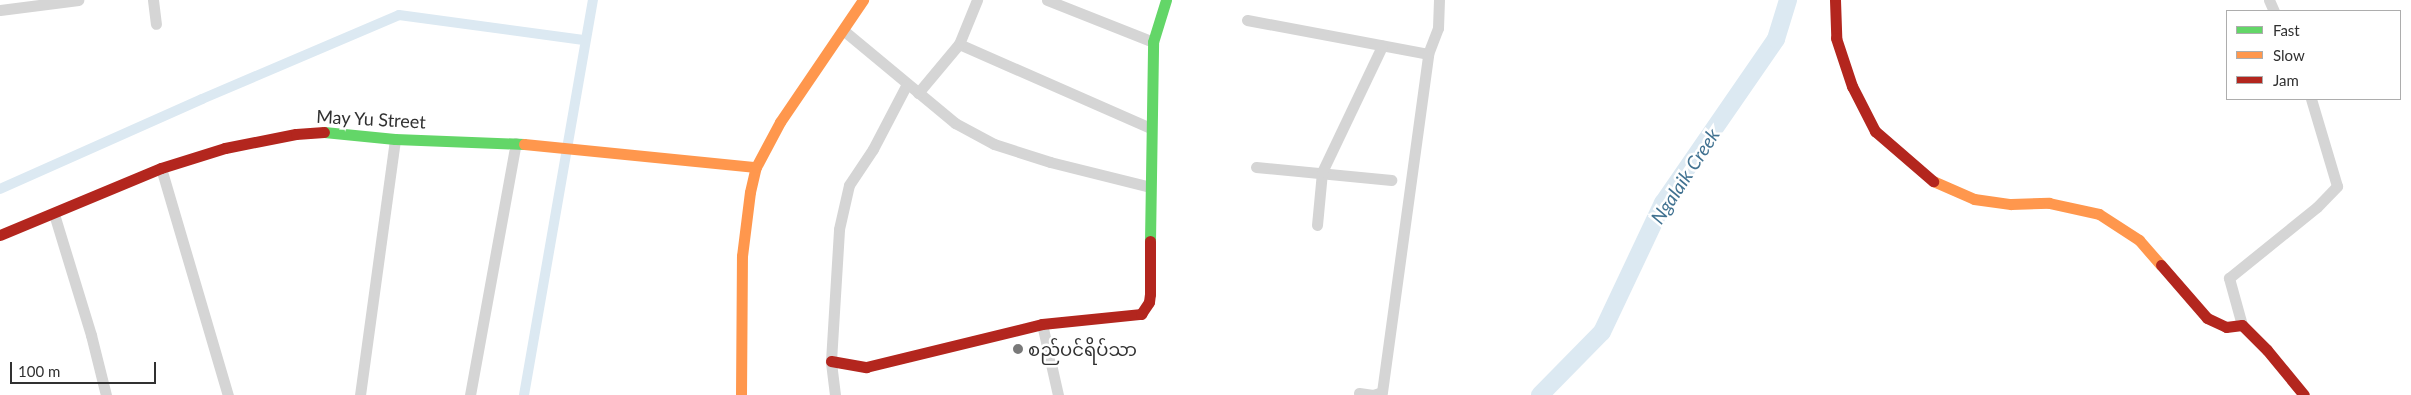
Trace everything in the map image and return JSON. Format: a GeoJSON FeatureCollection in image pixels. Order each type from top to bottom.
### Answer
{"type":"FeatureCollection","features":[{"type":"Feature","properties":{"kind":"street"},"geometry":{"type":"LineString","coordinates":[[0,10],[70,0]]}},
{"type":"Feature","properties":{"kind":"street"},"geometry":{"type":"LineString","coordinates":[[153,0],[156,24]]}},
{"type":"Feature","properties":{"kind":"street"},"geometry":{"type":"LineString","coordinates":[[741,395],[742,256],[750,192],[756,167],[780,122],[863,0]]}},
{"type":"Feature","properties":{"kind":"street"},"geometry":{"type":"LineString","coordinates":[[918,93],[959,44],[977,0]]}},
{"type":"Feature","properties":{"kind":"street"},"geometry":{"type":"LineString","coordinates":[[1047,0],[1153,42]]}},
{"type":"Feature","properties":{"kind":"street"},"geometry":{"type":"LineString","coordinates":[[831,361],[866,367],[1042,324],[1141,314],[1149,302],[1150,294],[1150,128],[1153,42],[1166,0]]}},
{"type":"Feature","properties":{"kind":"street"},"geometry":{"type":"LineString","coordinates":[[1359,393],[1373,395],[1382,392],[1428,54],[1438,28],[1439,0]]}},
{"type":"Feature","properties":{"kind":"street"},"geometry":{"type":"LineString","coordinates":[[1835,0],[1836,38],[1852,86],[1875,132],[1932,180],[1974,199],[2011,204],[2048,203],[2099,214],[2139,240],[2207,318],[2226,327],[2242,326]]}},
{"type":"Feature","properties":{"kind":"street"},"geometry":{"type":"LineString","coordinates":[[1247,20],[1428,54]]}},
{"type":"Feature","properties":{"kind":"street"},"geometry":{"type":"LineString","coordinates":[[843,30],[955,123],[994,144],[1050,162],[1150,187]]}},
{"type":"Feature","properties":{"kind":"street"},"geometry":{"type":"LineString","coordinates":[[959,44],[1150,128]]}},
{"type":"Feature","properties":{"kind":"street"},"geometry":{"type":"LineString","coordinates":[[1317,225],[1322,173],[1382,46]]}},
{"type":"Feature","properties":{"kind":"street"},"geometry":{"type":"LineString","coordinates":[[835,395],[831,361],[839,229],[849,185],[873,148],[907,84]]}},
{"type":"Feature","properties":{"kind":"street"},"geometry":{"type":"LineString","coordinates":[[2304,395],[2267,350],[2242,326],[2229,278],[2316,207],[2337,186],[2311,100]]}},
{"type":"Feature","properties":{"kind":"street","name":"May Yu Street"},"geometry":{"type":"LineString","coordinates":[[0,235],[161,168],[225,148],[296,134],[329,132],[395,139],[516,143],[756,167]]}},
{"type":"Feature","properties":{"kind":"street"},"geometry":{"type":"LineString","coordinates":[[360,395],[395,139]]}},
{"type":"Feature","properties":{"kind":"street"},"geometry":{"type":"LineString","coordinates":[[470,395],[516,143]]}},
{"type":"Feature","properties":{"kind":"street"},"geometry":{"type":"LineString","coordinates":[[1256,166],[1391,180]]}},
{"type":"Feature","properties":{"kind":"street"},"geometry":{"type":"LineString","coordinates":[[161,168],[228,395]]}},
{"type":"Feature","properties":{"kind":"street"},"geometry":{"type":"LineString","coordinates":[[54,214],[91,334],[106,395]]}},
{"type":"Feature","properties":{"kind":"street"},"geometry":{"type":"LineString","coordinates":[[1042,324],[1058,395]]}},
{"type":"Feature","properties":{"kind":"waterway"},"geometry":{"type":"LineString","coordinates":[[524,395],[593,0]]}},
{"type":"Feature","properties":{"kind":"waterway","name":"Ngalaik Creek"},"geometry":{"type":"LineString","coordinates":[[1540,395],[1602,332],[1663,203],[1776,39],[1788,0]]}},
{"type":"Feature","properties":{"kind":"waterway"},"geometry":{"type":"LineString","coordinates":[[0,189],[202,99],[399,15],[585,40]]}},
{"type":"Feature","properties":{"kind":"traffic: fast"},"geometry":{"type":"LineString","coordinates":[[1150,241],[1153,42],[1166,0]]}},
{"type":"Feature","properties":{"kind":"traffic: fast"},"geometry":{"type":"LineString","coordinates":[[324,132],[395,139],[524,144]]}},
{"type":"Feature","properties":{"kind":"traffic: slow"},"geometry":{"type":"LineString","coordinates":[[741,395],[742,256],[750,192],[756,167],[780,122],[863,0]]}},
{"type":"Feature","properties":{"kind":"traffic: slow"},"geometry":{"type":"LineString","coordinates":[[524,144],[756,167]]}},
{"type":"Feature","properties":{"kind":"traffic: slow"},"geometry":{"type":"LineString","coordinates":[[1933,181],[1974,199],[2011,204],[2049,203],[2099,214],[2139,240],[2161,265]]}},
{"type":"Feature","properties":{"kind":"traffic: jam"},"geometry":{"type":"LineString","coordinates":[[1835,0],[1836,38],[1852,86],[1875,131],[1933,181]]}},
{"type":"Feature","properties":{"kind":"traffic: jam"},"geometry":{"type":"LineString","coordinates":[[0,235],[161,168],[225,148],[296,134],[324,132]]}},
{"type":"Feature","properties":{"kind":"traffic: jam"},"geometry":{"type":"LineString","coordinates":[[831,361],[866,367],[1042,324],[1141,314],[1149,302],[1150,294],[1150,241]]}},
{"type":"Feature","properties":{"kind":"traffic: jam"},"geometry":{"type":"LineString","coordinates":[[2161,265],[2207,318],[2226,327],[2242,325],[2267,350],[2304,395]]}},
{"type":"Feature","properties":{"kind":"place","name":"စည်ပင်ရိပ်သာ"},"geometry":{"type":"Point","coordinates":[1018,349]}}]}
